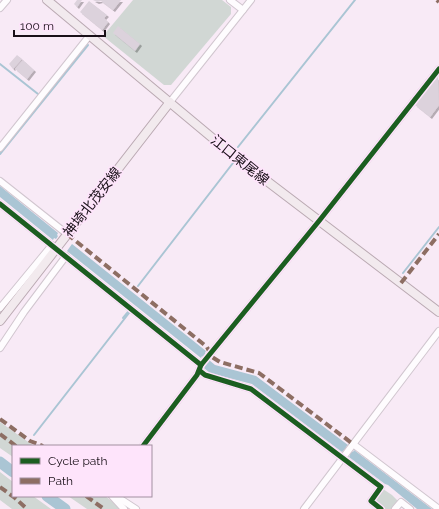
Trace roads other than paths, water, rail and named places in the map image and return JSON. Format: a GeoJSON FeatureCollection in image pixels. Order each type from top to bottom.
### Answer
{"type":"FeatureCollection","features":[{"type":"Feature","properties":{"kind":"main road","name":"江口東尾線"},"geometry":{"type":"LineString","coordinates":[[47,0],[234,156],[439,312]]}},
{"type":"Feature","properties":{"kind":"main road","name":"神埼北茂安線"},"geometry":{"type":"LineString","coordinates":[[0,321],[54,247],[67,234],[170,102]]}},
{"type":"Feature","properties":{"kind":"street"},"geometry":{"type":"LineString","coordinates":[[0,8],[7,0]]}},
{"type":"Feature","properties":{"kind":"street"},"geometry":{"type":"LineString","coordinates":[[230,0],[243,10]]}},
{"type":"Feature","properties":{"kind":"street"},"geometry":{"type":"LineString","coordinates":[[170,102],[251,0]]}},
{"type":"Feature","properties":{"kind":"street"},"geometry":{"type":"LineString","coordinates":[[0,148],[90,35]]}},
{"type":"Feature","properties":{"kind":"street"},"geometry":{"type":"LineString","coordinates":[[144,445],[203,363],[319,221],[439,69]]}},
{"type":"Feature","properties":{"kind":"street"},"geometry":{"type":"LineString","coordinates":[[0,181],[67,234]]}},
{"type":"Feature","properties":{"kind":"street"},"geometry":{"type":"LineString","coordinates":[[0,204],[203,363],[205,375],[251,389],[439,509]]}},
{"type":"Feature","properties":{"kind":"street"},"geometry":{"type":"LineString","coordinates":[[0,308],[54,247]]}},
{"type":"Feature","properties":{"kind":"street"},"geometry":{"type":"LineString","coordinates":[[0,348],[24,312],[66,256]]}},
{"type":"Feature","properties":{"kind":"street"},"geometry":{"type":"LineString","coordinates":[[304,509],[439,331]]}},
{"type":"Feature","properties":{"kind":"street"},"geometry":{"type":"LineString","coordinates":[[348,451],[382,487],[371,501],[381,509]]}},
{"type":"Feature","properties":{"kind":"street"},"geometry":{"type":"LineString","coordinates":[[113,497],[124,509]]}},
{"type":"Feature","properties":{"kind":"street"},"geometry":{"type":"LineString","coordinates":[[118,497],[136,509]]}},
{"type":"Feature","properties":{"kind":"street"},"geometry":{"type":"LineString","coordinates":[[396,509],[401,502],[410,509]]}},
{"type":"Feature","properties":{"kind":"water"},"geometry":{"type":"Polygon","coordinates":[[[0,186],[58,233],[56,239],[54,238],[53,240],[0,197],[0,186]]]}},
{"type":"Feature","properties":{"kind":"water"},"geometry":{"type":"Polygon","coordinates":[[[72,244],[206,351],[205,353],[208,363],[209,360],[215,365],[256,376],[348,445],[346,447],[353,452],[354,450],[432,509],[417,509],[388,485],[349,457],[350,455],[344,450],[342,452],[252,384],[210,373],[204,368],[205,366],[202,356],[201,358],[67,251],[72,244]]]}},
{"type":"Feature","properties":{"kind":"waterway"},"geometry":{"type":"LineString","coordinates":[[238,147],[355,0]]}},
{"type":"Feature","properties":{"kind":"waterway"},"geometry":{"type":"LineString","coordinates":[[0,154],[88,45]]}},
{"type":"Feature","properties":{"kind":"waterway"},"geometry":{"type":"LineString","coordinates":[[0,64],[38,94]]}},
{"type":"Feature","properties":{"kind":"waterway"},"geometry":{"type":"LineString","coordinates":[[138,286],[233,163]]}},
{"type":"Feature","properties":{"kind":"waterway"},"geometry":{"type":"LineString","coordinates":[[403,273],[439,227]]}},
{"type":"Feature","properties":{"kind":"waterway"},"geometry":{"type":"LineString","coordinates":[[123,318],[128,312]]}},
{"type":"Feature","properties":{"kind":"waterway"},"geometry":{"type":"LineString","coordinates":[[34,435],[129,313]]}},
{"type":"Feature","properties":{"kind":"waterway"},"geometry":{"type":"LineString","coordinates":[[0,462],[12,471]]}},
{"type":"Feature","properties":{"kind":"waterway"},"geometry":{"type":"LineString","coordinates":[[48,497],[65,509]]}}]}
